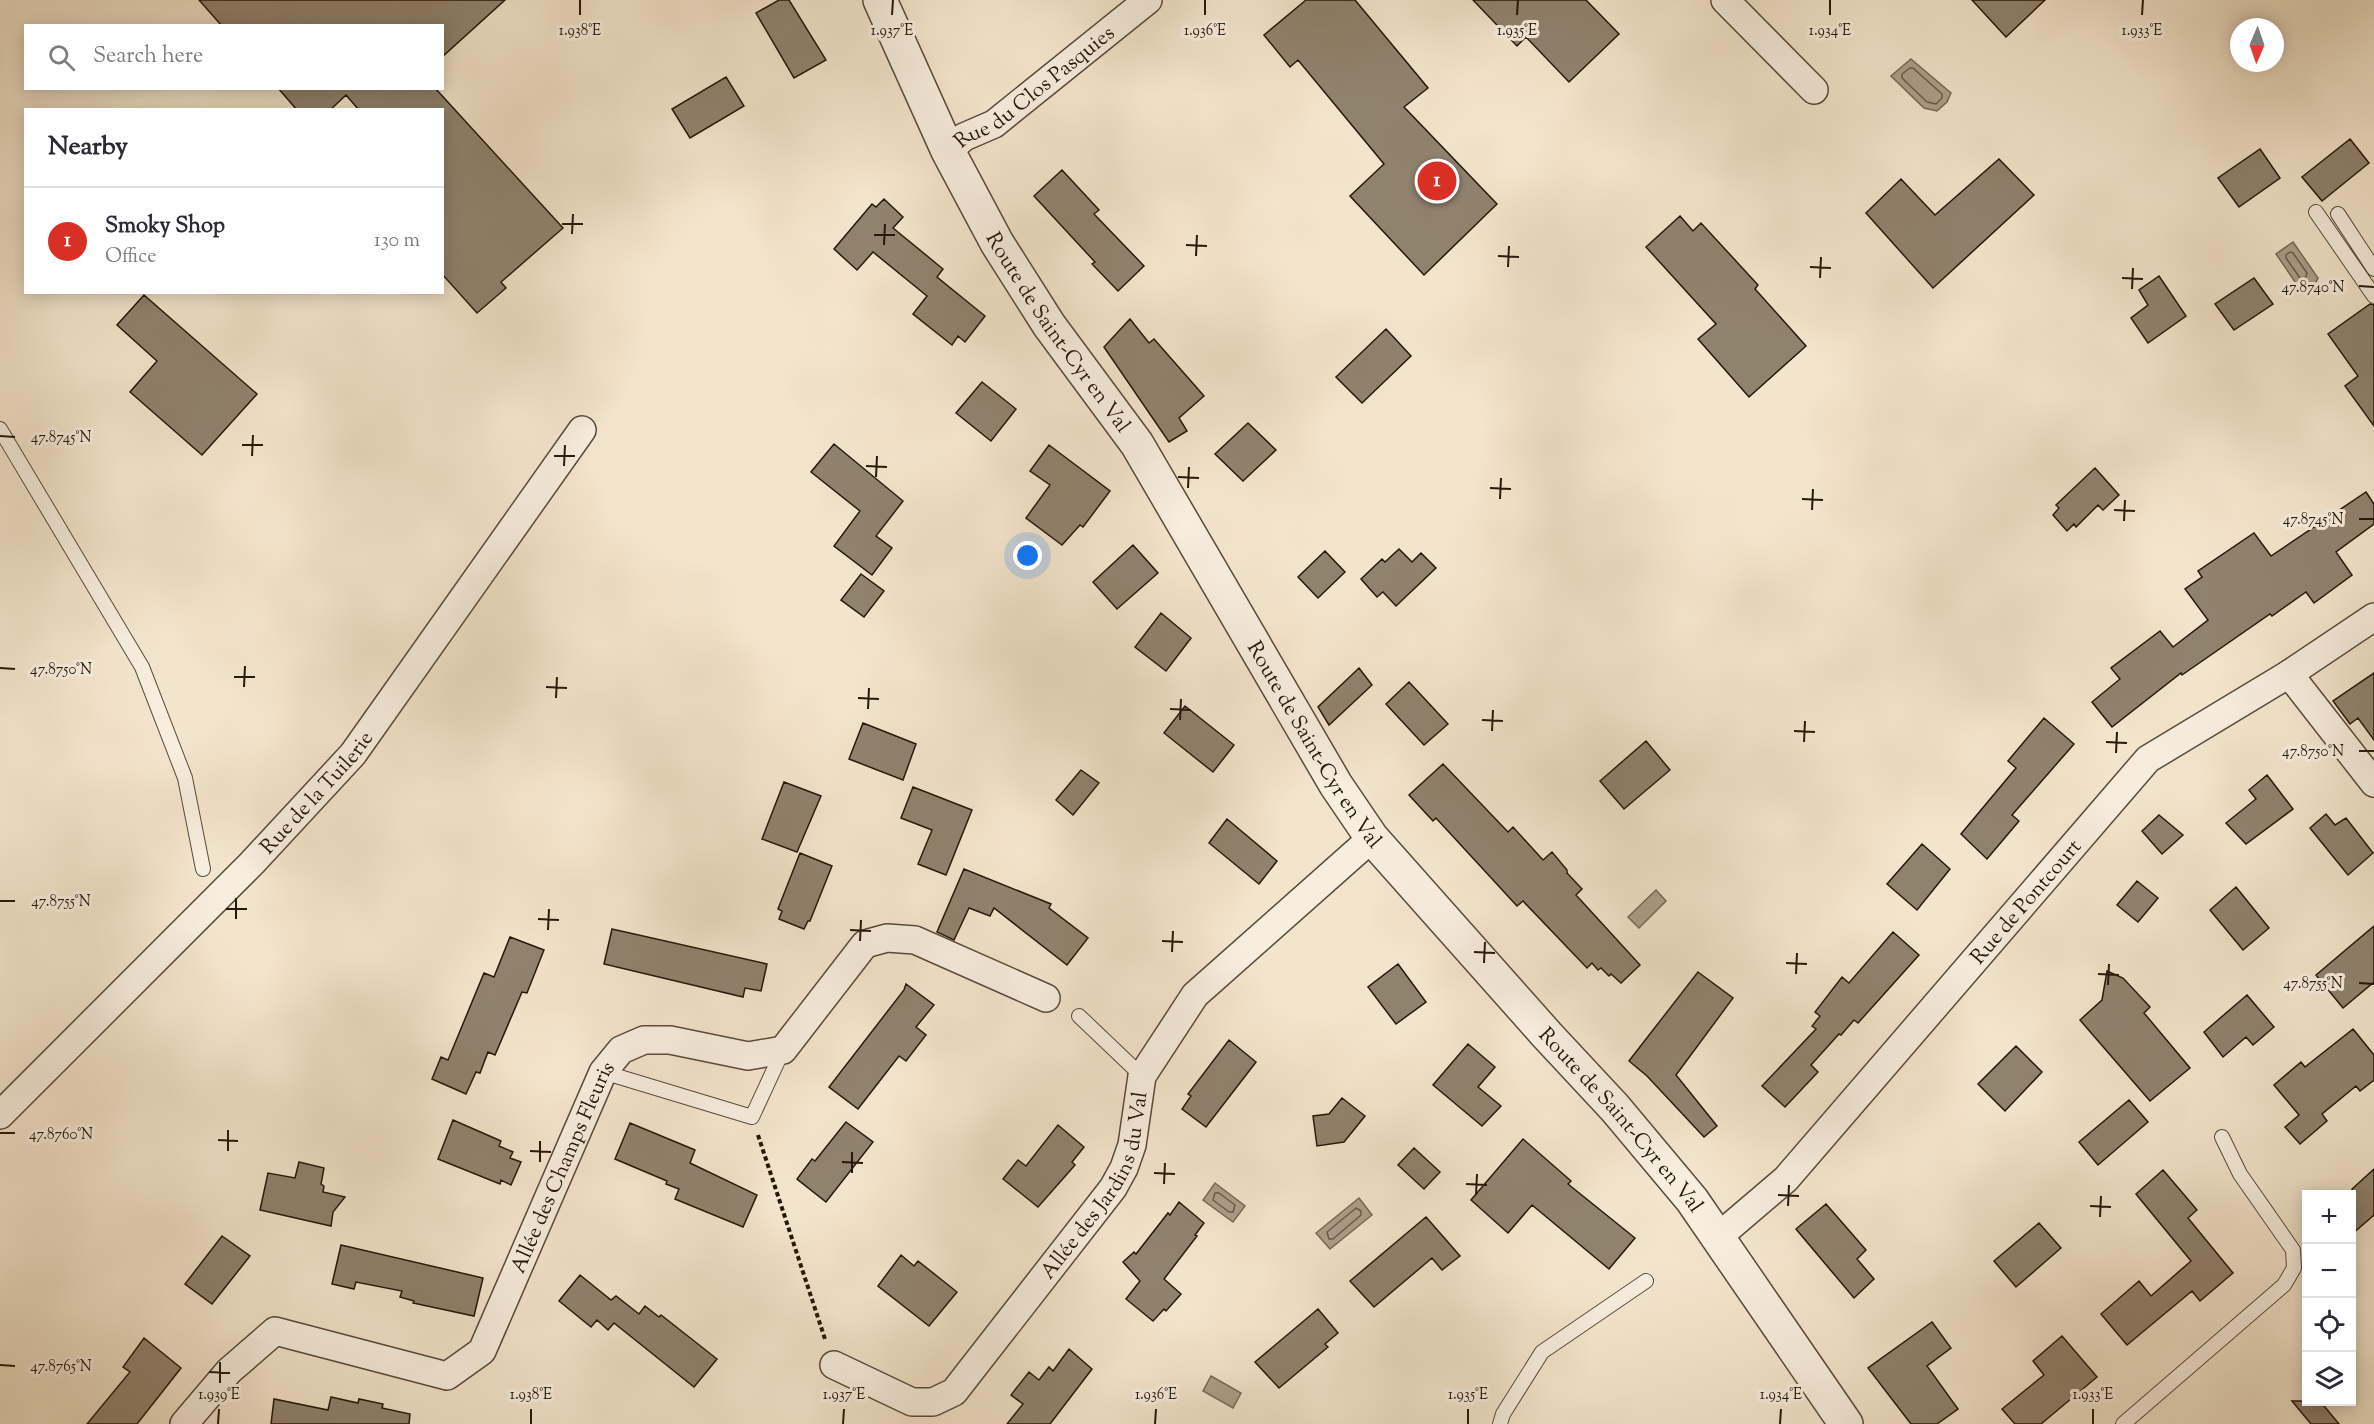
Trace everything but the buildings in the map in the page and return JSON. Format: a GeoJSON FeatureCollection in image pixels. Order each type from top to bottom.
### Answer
{"type":"FeatureCollection","features":[{"type":"Feature","properties":{"kind":"street","name":"Route de Saint-Cyr en Val"},"geometry":{"type":"LineString","coordinates":[[880,0],[948,151],[997,243],[1049,325],[1137,444],[1336,785],[1372,838],[1615,1108],[1692,1200],[1846,1424]]}},
{"type":"Feature","properties":{"kind":"street","name":"Rue du Clos Pasquies"},"geometry":{"type":"LineString","coordinates":[[948,151],[964,137],[994,124],[1148,0]]}},
{"type":"Feature","properties":{"kind":"street"},"geometry":{"type":"LineString","coordinates":[[1725,0],[1814,90]]}},
{"type":"Feature","properties":{"kind":"street","name":"Rue de la Tuilerie"},"geometry":{"type":"LineString","coordinates":[[0,1115],[252,863],[353,754],[582,430]]}},
{"type":"Feature","properties":{"kind":"street","name":"Rue de Pontcourt"},"geometry":{"type":"LineString","coordinates":[[1718,1237],[1786,1179],[2148,759],[2289,674],[2374,617]]}},
{"type":"Feature","properties":{"kind":"street"},"geometry":{"type":"LineString","coordinates":[[2289,674],[2374,783]]}},
{"type":"Feature","properties":{"kind":"street","name":"Allée des Jardins du Val"},"geometry":{"type":"LineString","coordinates":[[834,1365],[912,1402],[933,1402],[954,1392],[1113,1188],[1124,1168],[1132,1145],[1142,1076],[1196,995],[1372,838]]}},
{"type":"Feature","properties":{"kind":"street"},"geometry":{"type":"LineString","coordinates":[[783,1050],[865,944],[887,938],[915,940],[1046,998]]}},
{"type":"Feature","properties":{"kind":"street","name":"Allée des Champs Fleuris"},"geometry":{"type":"LineString","coordinates":[[184,1424],[229,1371],[275,1330],[447,1377],[482,1351],[603,1072],[621,1050],[644,1040],[670,1040],[748,1056],[783,1050]]}},
{"type":"Feature","properties":{"kind":"lane"},"geometry":{"type":"LineString","coordinates":[[2316,212],[2374,296]]}},
{"type":"Feature","properties":{"kind":"lane"},"geometry":{"type":"LineString","coordinates":[[2338,214],[2374,269]]}},
{"type":"Feature","properties":{"kind":"lane"},"geometry":{"type":"LineString","coordinates":[[0,429],[142,667],[185,778],[203,869]]}},
{"type":"Feature","properties":{"kind":"lane"},"geometry":{"type":"LineString","coordinates":[[1079,1016],[1142,1076]]}},
{"type":"Feature","properties":{"kind":"lane"},"geometry":{"type":"LineString","coordinates":[[603,1072],[753,1117],[783,1050]]}},
{"type":"Feature","properties":{"kind":"lane"},"geometry":{"type":"LineString","coordinates":[[2123,1424],[2284,1285],[2295,1268],[2293,1250],[2240,1174],[2222,1137]]}},
{"type":"Feature","properties":{"kind":"lane"},"geometry":{"type":"LineString","coordinates":[[1500,1424],[1503,1414],[1542,1352],[1646,1281]]}},
{"type":"Feature","properties":{"kind":"path"},"geometry":{"type":"LineString","coordinates":[[753,1117],[834,1365]]}},
{"type":"Feature","properties":{"kind":"water"},"geometry":{"type":"Polygon","coordinates":[[[1911,59],[1951,93],[1947,102],[1937,111],[1924,108],[1891,76],[1911,59]]]}},
{"type":"Feature","properties":{"kind":"water"},"geometry":{"type":"Polygon","coordinates":[[[2293,242],[2318,278],[2315,284],[2308,283],[2300,289],[2276,254],[2293,242]]]}},
{"type":"Feature","properties":{"kind":"water"},"geometry":{"type":"Polygon","coordinates":[[[1656,890],[1666,901],[1639,928],[1628,917],[1656,890]]]}},
{"type":"Feature","properties":{"kind":"water"},"geometry":{"type":"Polygon","coordinates":[[[1215,1183],[1245,1206],[1233,1222],[1203,1200],[1215,1183]]]}},
{"type":"Feature","properties":{"kind":"water"},"geometry":{"type":"Polygon","coordinates":[[[1359,1198],[1372,1215],[1330,1249],[1316,1233],[1359,1198]]]}},
{"type":"Feature","properties":{"kind":"water"},"geometry":{"type":"Polygon","coordinates":[[[1211,1376],[1241,1393],[1233,1408],[1203,1391],[1211,1376]]]}},
{"type":"Feature","properties":{"kind":"place","name":"Smoky Shop"},"geometry":{"type":"Point","coordinates":[1437,181]}}]}
